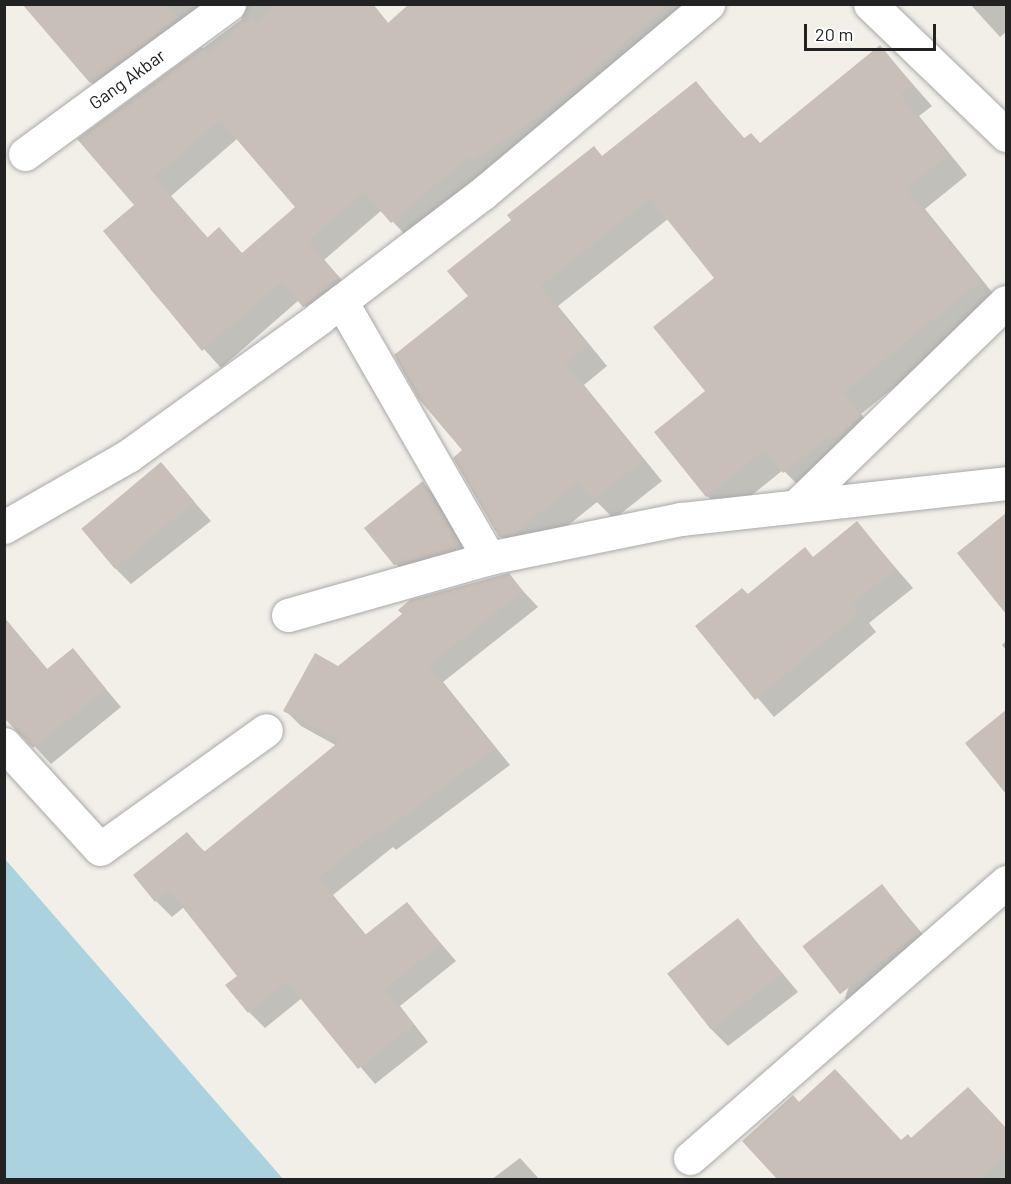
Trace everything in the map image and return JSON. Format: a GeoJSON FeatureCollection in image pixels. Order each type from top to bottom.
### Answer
{"type":"FeatureCollection","features":[{"type":"Feature","properties":{"kind":"street","name":"Gang Akbar"},"geometry":{"type":"LineString","coordinates":[[25,154],[229,4]]}},
{"type":"Feature","properties":{"kind":"street"},"geometry":{"type":"LineString","coordinates":[[4,527],[128,456],[340,301],[492,185],[708,4]]}},
{"type":"Feature","properties":{"kind":"street"},"geometry":{"type":"LineString","coordinates":[[870,4],[1006,135]]}},
{"type":"Feature","properties":{"kind":"street"},"geometry":{"type":"LineString","coordinates":[[340,301],[489,558]]}},
{"type":"Feature","properties":{"kind":"street"},"geometry":{"type":"LineString","coordinates":[[797,505],[1006,302]]}},
{"type":"Feature","properties":{"kind":"street"},"geometry":{"type":"LineString","coordinates":[[288,615],[489,558],[681,519],[1006,483]]}},
{"type":"Feature","properties":{"kind":"street"},"geometry":{"type":"LineString","coordinates":[[4,744],[100,849],[266,730]]}},
{"type":"Feature","properties":{"kind":"street"},"geometry":{"type":"LineString","coordinates":[[690,1158],[1006,882]]}},
{"type":"Feature","properties":{"kind":"water"},"geometry":{"type":"Polygon","coordinates":[[[5,859],[283,1179],[5,1179],[5,859]]]}},
{"type":"Feature","properties":{"kind":"building"},"geometry":{"type":"Polygon","coordinates":[[[22,4],[165,4],[177,19],[90,83],[22,4]]]}},
{"type":"Feature","properties":{"kind":"building"},"geometry":{"type":"Polygon","coordinates":[[[278,4],[372,4],[388,23],[409,4],[669,4],[546,111],[473,161],[469,156],[391,223],[364,192],[308,241],[340,278],[303,307],[282,282],[202,351],[103,231],[134,205],[77,139],[202,47],[208,54],[251,17],[256,23],[278,4]],[[220,120],[154,177],[207,238],[219,227],[242,253],[295,207],[220,120]]]}},
{"type":"Feature","properties":{"kind":"building"},"geometry":{"type":"Polygon","coordinates":[[[880,45],[913,85],[900,95],[948,155],[906,189],[981,281],[843,393],[861,416],[832,440],[829,436],[783,473],[764,450],[706,497],[654,432],[705,391],[653,327],[714,278],[650,198],[540,286],[588,345],[565,364],[644,460],[593,500],[578,482],[514,534],[499,537],[453,458],[462,450],[418,398],[394,355],[468,296],[447,271],[511,220],[507,215],[594,146],[602,156],[696,81],[743,139],[751,133],[760,143],[880,45]]]}},
{"type":"Feature","properties":{"kind":"building"},"geometry":{"type":"Polygon","coordinates":[[[161,462],[194,502],[115,569],[81,529],[161,462]]]}},
{"type":"Feature","properties":{"kind":"building"},"geometry":{"type":"Polygon","coordinates":[[[423,481],[461,547],[394,565],[364,528],[423,481]]]}},
{"type":"Feature","properties":{"kind":"building"},"geometry":{"type":"Polygon","coordinates":[[[1006,513],[1006,614],[957,553],[1006,513]]]}},
{"type":"Feature","properties":{"kind":"building"},"geometry":{"type":"Polygon","coordinates":[[[857,521],[896,569],[852,604],[859,613],[755,700],[695,626],[742,588],[748,594],[805,547],[813,557],[857,521]]]}},
{"type":"Feature","properties":{"kind":"building"},"geometry":{"type":"Polygon","coordinates":[[[509,573],[523,591],[428,666],[495,749],[379,835],[376,832],[318,878],[365,935],[407,902],[441,944],[385,989],[414,1025],[358,1069],[287,982],[248,1013],[225,985],[237,976],[169,890],[155,902],[133,875],[187,832],[204,852],[340,741],[283,711],[315,653],[338,666],[402,614],[398,610],[410,600],[509,573]]]}},
{"type":"Feature","properties":{"kind":"building"},"geometry":{"type":"Polygon","coordinates":[[[4,618],[47,669],[73,648],[106,689],[33,748],[4,718],[4,618]]]}},
{"type":"Feature","properties":{"kind":"building"},"geometry":{"type":"Polygon","coordinates":[[[1006,710],[1006,794],[965,743],[1006,710]]]}},
{"type":"Feature","properties":{"kind":"building"},"geometry":{"type":"Polygon","coordinates":[[[882,884],[920,932],[840,994],[802,946],[882,884]]]}},
{"type":"Feature","properties":{"kind":"building"},"geometry":{"type":"Polygon","coordinates":[[[738,918],[782,974],[711,1029],[667,973],[738,918]]]}},
{"type":"Feature","properties":{"kind":"building"},"geometry":{"type":"Polygon","coordinates":[[[835,1069],[901,1140],[908,1134],[911,1138],[968,1087],[1006,1128],[1006,1156],[981,1179],[777,1179],[742,1141],[793,1095],[799,1102],[835,1069]]]}}]}
